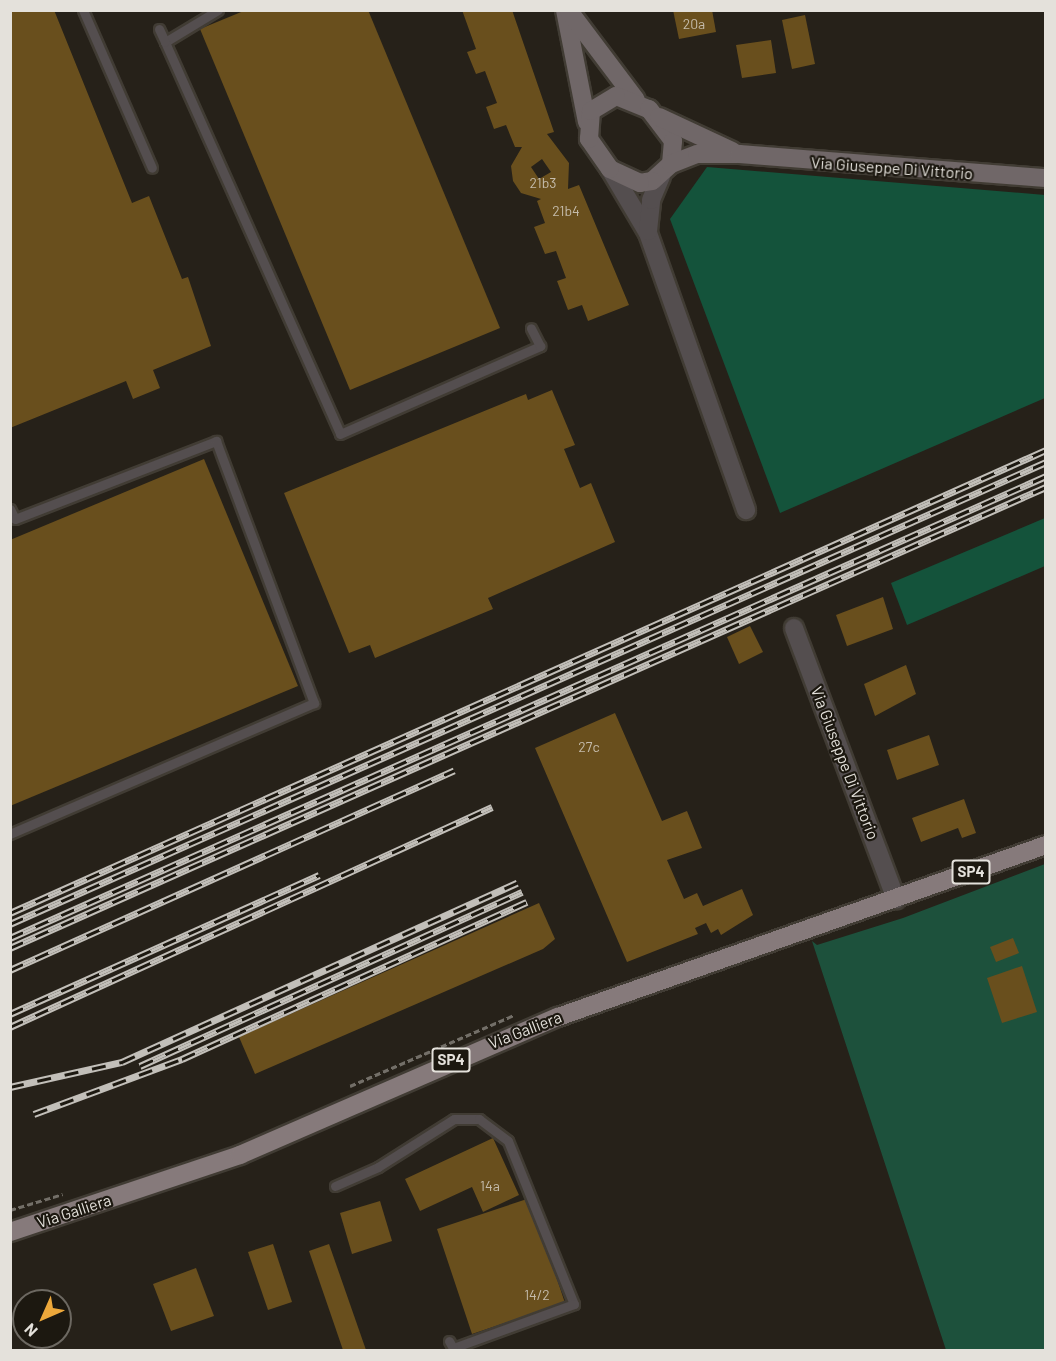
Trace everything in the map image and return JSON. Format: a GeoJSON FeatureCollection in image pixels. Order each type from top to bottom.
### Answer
{"type":"FeatureCollection","features":[{"type":"Feature","properties":{"kind":"main road","name":"Via Galliera"},"geometry":{"type":"LineString","coordinates":[[10,1232],[240,1155],[558,1017],[1046,845]]}},
{"type":"Feature","properties":{"kind":"street","name":"Via Giuseppe Di Vittorio"},"geometry":{"type":"LineString","coordinates":[[567,10],[636,100],[658,117],[739,154]]}},
{"type":"Feature","properties":{"kind":"street","name":"Via Giuseppe Di Vittorio"},"geometry":{"type":"LineString","coordinates":[[567,10],[594,150],[610,169],[648,232],[746,510]]}},
{"type":"Feature","properties":{"kind":"street"},"geometry":{"type":"LineString","coordinates":[[587,122],[603,100],[636,100]]}},
{"type":"Feature","properties":{"kind":"street","name":"Via Giuseppe Di Vittorio"},"geometry":{"type":"LineString","coordinates":[[648,232],[651,200],[666,170],[673,141],[658,117]]}},
{"type":"Feature","properties":{"kind":"street","name":"Via Giuseppe Di Vittorio"},"geometry":{"type":"LineString","coordinates":[[610,169],[640,183],[697,153],[739,154],[1046,178]]}},
{"type":"Feature","properties":{"kind":"street","name":"Via Giuseppe Di Vittorio"},"geometry":{"type":"LineString","coordinates":[[794,628],[896,899]]}},
{"type":"Feature","properties":{"kind":"lane"},"geometry":{"type":"LineString","coordinates":[[83,10],[152,168]]}},
{"type":"Feature","properties":{"kind":"lane"},"geometry":{"type":"LineString","coordinates":[[165,42],[218,10]]}},
{"type":"Feature","properties":{"kind":"lane"},"geometry":{"type":"LineString","coordinates":[[159,29],[340,434],[540,346],[531,328]]}},
{"type":"Feature","properties":{"kind":"lane"},"geometry":{"type":"LineString","coordinates":[[10,509],[15,519],[216,441],[314,703],[10,834]]}},
{"type":"Feature","properties":{"kind":"lane"},"geometry":{"type":"LineString","coordinates":[[335,1186],[378,1167],[454,1119],[479,1119],[508,1141],[573,1304],[453,1348],[449,1341]]}},
{"type":"Feature","properties":{"kind":"green space"},"geometry":{"type":"Polygon","coordinates":[[[707,167],[1045,195],[1045,398],[780,513],[670,219],[707,167]]]}},
{"type":"Feature","properties":{"kind":"green space"},"geometry":{"type":"Polygon","coordinates":[[[1045,518],[1045,566],[907,625],[891,583],[1045,518]]]}},
{"type":"Feature","properties":{"kind":"green space"},"geometry":{"type":"Polygon","coordinates":[[[1045,864],[1045,1350],[946,1350],[812,941],[817,945],[903,918],[1045,864]]]}},
{"type":"Feature","properties":{"kind":"building"},"geometry":{"type":"Polygon","coordinates":[[[10,10],[54,10],[132,203],[149,196],[182,279],[188,277],[211,346],[153,370],[160,388],[133,399],[126,381],[10,428],[10,10]]]}},
{"type":"Feature","properties":{"kind":"building"},"geometry":{"type":"Polygon","coordinates":[[[246,10],[368,10],[500,328],[350,390],[200,29],[246,10]]]}},
{"type":"Feature","properties":{"kind":"building"},"geometry":{"type":"Polygon","coordinates":[[[462,10],[512,10],[554,132],[547,134],[569,163],[568,189],[579,185],[629,305],[588,321],[582,305],[568,310],[557,281],[566,278],[556,251],[545,254],[534,227],[545,223],[537,201],[541,199],[521,193],[513,181],[511,166],[522,147],[515,147],[506,125],[494,129],[486,107],[497,103],[485,71],[476,74],[467,52],[476,49],[462,10]],[[542,159],[531,167],[539,179],[551,172],[542,159]]]}},
{"type":"Feature","properties":{"kind":"building"},"geometry":{"type":"Polygon","coordinates":[[[673,10],[712,10],[716,32],[679,39],[673,10]]]}},
{"type":"Feature","properties":{"kind":"building"},"geometry":{"type":"Polygon","coordinates":[[[805,15],[815,64],[792,69],[782,20],[805,15]]]}},
{"type":"Feature","properties":{"kind":"building"},"geometry":{"type":"Polygon","coordinates":[[[771,40],[776,73],[742,78],[736,45],[771,40]]]}},
{"type":"Feature","properties":{"kind":"building"},"geometry":{"type":"Polygon","coordinates":[[[552,390],[575,445],[564,449],[580,488],[591,483],[615,542],[488,598],[493,609],[375,658],[370,645],[349,653],[284,493],[526,394],[528,400],[552,390]]]}},
{"type":"Feature","properties":{"kind":"building"},"geometry":{"type":"Polygon","coordinates":[[[204,459],[298,686],[10,806],[10,540],[204,459]]]}},
{"type":"Feature","properties":{"kind":"building"},"geometry":{"type":"Polygon","coordinates":[[[883,597],[893,629],[847,646],[836,615],[883,597]]]}},
{"type":"Feature","properties":{"kind":"building"},"geometry":{"type":"Polygon","coordinates":[[[750,626],[763,652],[739,664],[727,637],[750,626]]]}},
{"type":"Feature","properties":{"kind":"building"},"geometry":{"type":"Polygon","coordinates":[[[906,665],[916,694],[875,716],[864,684],[906,665]]]}},
{"type":"Feature","properties":{"kind":"building"},"geometry":{"type":"Polygon","coordinates":[[[615,713],[662,821],[687,811],[702,848],[667,860],[684,899],[697,893],[703,906],[742,889],[753,915],[721,935],[718,929],[711,933],[706,923],[695,928],[698,934],[627,962],[535,748],[615,713]]]}},
{"type":"Feature","properties":{"kind":"building"},"geometry":{"type":"Polygon","coordinates":[[[929,735],[939,765],[897,780],[887,750],[929,735]]]}},
{"type":"Feature","properties":{"kind":"building"},"geometry":{"type":"Polygon","coordinates":[[[964,799],[976,833],[962,838],[958,828],[921,842],[912,818],[964,799]]]}},
{"type":"Feature","properties":{"kind":"building"},"geometry":{"type":"Polygon","coordinates":[[[539,903],[555,939],[543,949],[255,1074],[239,1037],[539,903]]]}},
{"type":"Feature","properties":{"kind":"building"},"geometry":{"type":"Polygon","coordinates":[[[1013,938],[1019,953],[996,962],[990,947],[1013,938]]]}},
{"type":"Feature","properties":{"kind":"building"},"geometry":{"type":"Polygon","coordinates":[[[1022,966],[1037,1012],[1002,1023],[987,978],[1022,966]]]}},
{"type":"Feature","properties":{"kind":"building"},"geometry":{"type":"Polygon","coordinates":[[[493,1138],[519,1195],[483,1212],[472,1187],[420,1211],[405,1179],[493,1138]]]}},
{"type":"Feature","properties":{"kind":"building"},"geometry":{"type":"Polygon","coordinates":[[[530,1198],[565,1303],[472,1334],[437,1229],[530,1198]]]}},
{"type":"Feature","properties":{"kind":"building"},"geometry":{"type":"Polygon","coordinates":[[[380,1201],[392,1241],[352,1254],[340,1213],[380,1201]]]}},
{"type":"Feature","properties":{"kind":"building"},"geometry":{"type":"Polygon","coordinates":[[[273,1244],[292,1302],[268,1310],[248,1252],[273,1244]]]}},
{"type":"Feature","properties":{"kind":"building"},"geometry":{"type":"Polygon","coordinates":[[[329,1244],[366,1350],[343,1350],[309,1251],[329,1244]]]}},
{"type":"Feature","properties":{"kind":"building"},"geometry":{"type":"Polygon","coordinates":[[[196,1268],[214,1316],[171,1331],[153,1284],[196,1268]]]}},
{"type":"Feature","properties":{"kind":"railway"},"geometry":{"type":"LineString","coordinates":[[10,913],[1046,450]]}},
{"type":"Feature","properties":{"kind":"railway"},"geometry":{"type":"LineString","coordinates":[[10,924],[1046,462]]}},
{"type":"Feature","properties":{"kind":"railway"},"geometry":{"type":"LineString","coordinates":[[10,938],[1046,476]]}},
{"type":"Feature","properties":{"kind":"railway"},"geometry":{"type":"LineString","coordinates":[[10,948],[1046,487]]}},
{"type":"Feature","properties":{"kind":"railway"},"geometry":{"type":"LineString","coordinates":[[10,970],[454,770]]}},
{"type":"Feature","properties":{"kind":"railway"},"geometry":{"type":"LineString","coordinates":[[10,1027],[492,807]]}},
{"type":"Feature","properties":{"kind":"railway"},"geometry":{"type":"LineString","coordinates":[[10,1014],[319,875]]}},
{"type":"Feature","properties":{"kind":"railway"},"geometry":{"type":"LineString","coordinates":[[10,1087],[122,1062],[517,883]]}},
{"type":"Feature","properties":{"kind":"railway"},"geometry":{"type":"LineString","coordinates":[[140,1066],[522,892]]}},
{"type":"Feature","properties":{"kind":"railway"},"geometry":{"type":"LineString","coordinates":[[34,1114],[182,1059],[527,902]]}}]}
